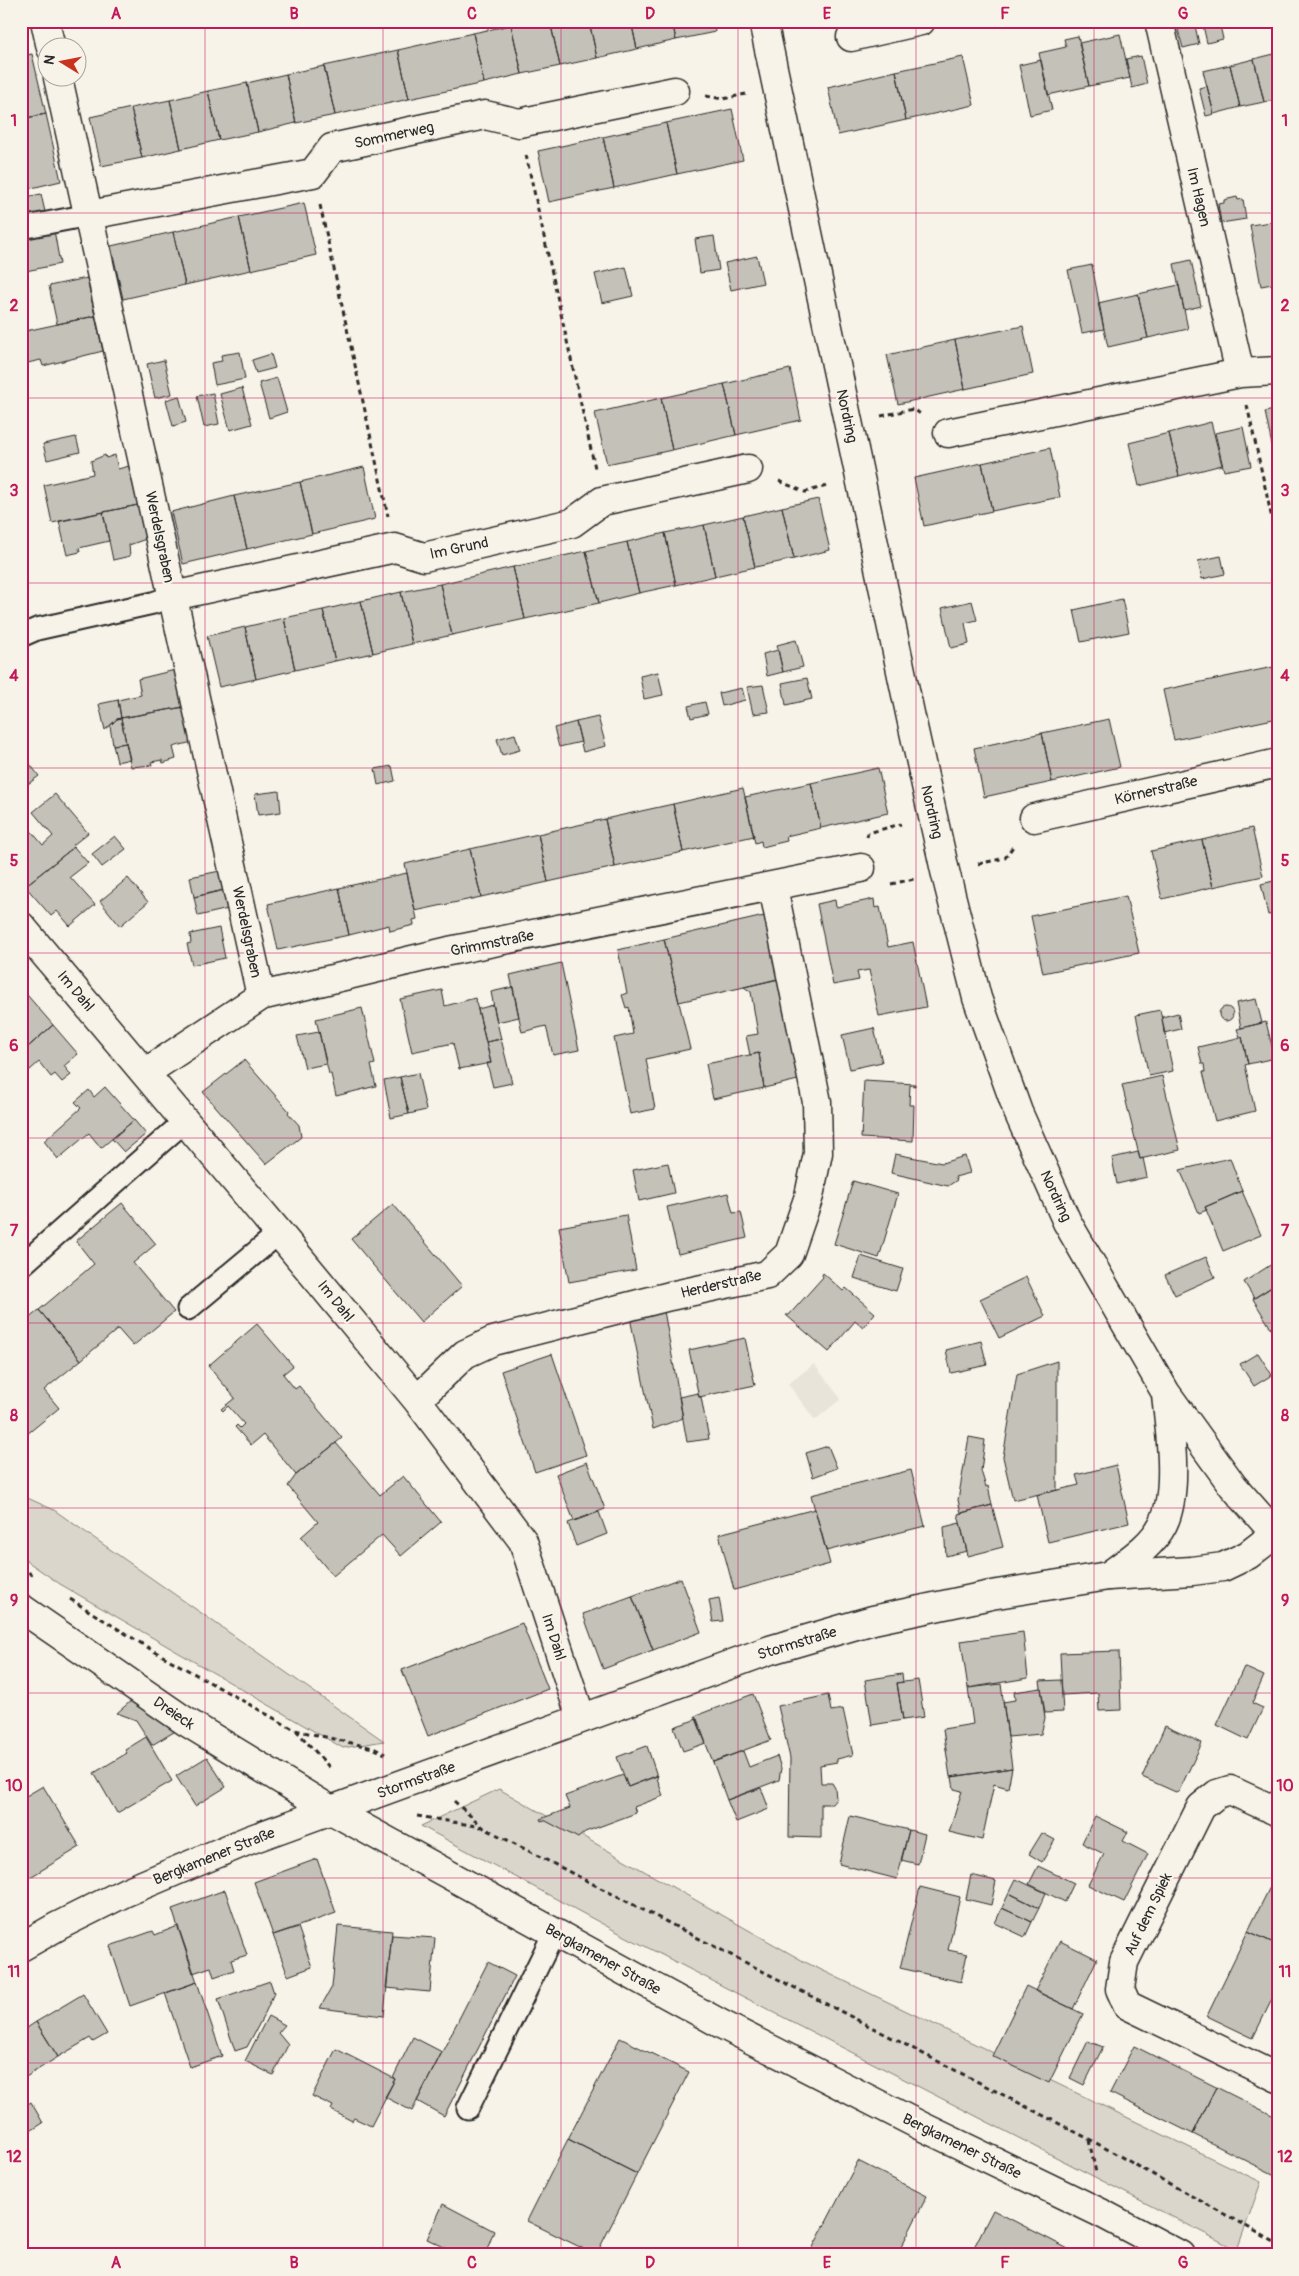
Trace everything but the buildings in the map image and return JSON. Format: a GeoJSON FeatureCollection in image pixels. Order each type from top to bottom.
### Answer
{"type":"FeatureCollection","features":[{"type":"Feature","properties":{"kind":"street"},"geometry":{"type":"LineString","coordinates":[[45,21],[49,38]]}},
{"type":"Feature","properties":{"kind":"street","name":"Nordring"},"geometry":{"type":"LineString","coordinates":[[763,21],[859,479],[945,871],[977,998],[1018,1112],[1067,1222],[1166,1394],[1233,1486],[1276,1536]]}},
{"type":"Feature","properties":{"kind":"street"},"geometry":{"type":"LineString","coordinates":[[851,37],[921,21]]}},
{"type":"Feature","properties":{"kind":"street","name":"Im Hagen"},"geometry":{"type":"LineString","coordinates":[[1159,21],[1240,373]]}},
{"type":"Feature","properties":{"kind":"street","name":"Werdelsgraben"},"geometry":{"type":"LineString","coordinates":[[60,88],[262,996]]}},
{"type":"Feature","properties":{"kind":"street","name":"Sommerweg"},"geometry":{"type":"LineString","coordinates":[[313,173],[332,148],[485,115],[519,123],[675,91]]}},
{"type":"Feature","properties":{"kind":"street"},"geometry":{"type":"LineString","coordinates":[[88,215],[313,173]]}},
{"type":"Feature","properties":{"kind":"street"},"geometry":{"type":"LineString","coordinates":[[948,433],[1240,373],[1278,371]]}},
{"type":"Feature","properties":{"kind":"street","name":"Im Grund"},"geometry":{"type":"LineString","coordinates":[[173,596],[395,548],[424,557],[572,523],[602,501],[748,469]]}},
{"type":"Feature","properties":{"kind":"street","name":"Körnerstraße"},"geometry":{"type":"LineString","coordinates":[[1034,818],[1278,763]]}},
{"type":"Feature","properties":{"kind":"street","name":"Grimmstraße"},"geometry":{"type":"LineString","coordinates":[[145,1074],[262,996],[449,951],[861,868]]}},
{"type":"Feature","properties":{"kind":"street","name":"Herderstraße"},"geometry":{"type":"LineString","coordinates":[[417,1400],[466,1354],[493,1342],[670,1296],[767,1275],[789,1254],[809,1196],[818,1153],[817,1102],[773,887]]}},
{"type":"Feature","properties":{"kind":"street","name":"Im Dahl"},"geometry":{"type":"LineString","coordinates":[[21,926],[280,1233],[417,1400],[523,1541],[580,1718]]}},
{"type":"Feature","properties":{"kind":"street"},"geometry":{"type":"LineString","coordinates":[[1108,1576],[1140,1552],[1163,1524],[1172,1488],[1171,1438],[1166,1394]]}},
{"type":"Feature","properties":{"kind":"street","name":"Stormstraße"},"geometry":{"type":"LineString","coordinates":[[331,1810],[427,1777],[580,1718],[770,1650],[873,1620],[990,1596],[1108,1576],[1192,1571],[1223,1567],[1248,1555],[1276,1536]]}},
{"type":"Feature","properties":{"kind":"street","name":"Dreieck"},"geometry":{"type":"LineString","coordinates":[[21,1608],[185,1721],[331,1810]]}},
{"type":"Feature","properties":{"kind":"street","name":"Auf dem Spiek"},"geometry":{"type":"LineString","coordinates":[[1278,1812],[1230,1790],[1217,1794],[1201,1807],[1124,1962],[1120,1989],[1127,2005],[1278,2078]]}},
{"type":"Feature","properties":{"kind":"street","name":"Bergkamener Straße"},"geometry":{"type":"LineString","coordinates":[[21,1947],[126,1892],[249,1840],[331,1810],[740,2034],[921,2126],[1101,2213],[1180,2255]]}},
{"type":"Feature","properties":{"kind":"lane"},"geometry":{"type":"LineString","coordinates":[[21,228],[88,215]]}},
{"type":"Feature","properties":{"kind":"lane","name":"Im Grund"},"geometry":{"type":"LineString","coordinates":[[21,636],[37,629],[153,603],[173,596]]}},
{"type":"Feature","properties":{"kind":"lane"},"geometry":{"type":"LineString","coordinates":[[21,1266],[185,1121]]}},
{"type":"Feature","properties":{"kind":"lane"},"geometry":{"type":"LineString","coordinates":[[188,1309],[280,1233]]}},
{"type":"Feature","properties":{"kind":"lane"},"geometry":{"type":"LineString","coordinates":[[468,2108],[554,1932]]}},
{"type":"Feature","properties":{"kind":"path"},"geometry":{"type":"LineString","coordinates":[[675,91],[724,99],[776,88]]}},
{"type":"Feature","properties":{"kind":"path"},"geometry":{"type":"LineString","coordinates":[[519,123],[602,501]]}},
{"type":"Feature","properties":{"kind":"path"},"geometry":{"type":"LineString","coordinates":[[313,173],[395,548]]}},
{"type":"Feature","properties":{"kind":"path"},"geometry":{"type":"LineString","coordinates":[[1240,373],[1278,546]]}},
{"type":"Feature","properties":{"kind":"path"},"geometry":{"type":"LineString","coordinates":[[848,422],[913,409],[948,433]]}},
{"type":"Feature","properties":{"kind":"path"},"geometry":{"type":"LineString","coordinates":[[748,469],[805,492],[859,479]]}},
{"type":"Feature","properties":{"kind":"path"},"geometry":{"type":"LineString","coordinates":[[945,871],[1005,858],[1034,818]]}},
{"type":"Feature","properties":{"kind":"path"},"geometry":{"type":"LineString","coordinates":[[21,1567],[43,1582]]}},
{"type":"Feature","properties":{"kind":"path"},"geometry":{"type":"LineString","coordinates":[[68,1597],[152,1650],[295,1730]]}},
{"type":"Feature","properties":{"kind":"path"},"geometry":{"type":"LineString","coordinates":[[484,1828],[1089,2139],[1278,2244]]}},
{"type":"Feature","properties":{"kind":"shaded area"},"geometry":{"type":"Polygon","coordinates":[[[814,1364],[841,1399],[815,1420],[788,1384],[814,1364]]]}},
{"type":"Feature","properties":{"kind":"shaded area"},"geometry":{"type":"Polygon","coordinates":[[[21,1495],[54,1510],[384,1741],[343,1748],[60,1584],[21,1557],[21,1495]]]}},
{"type":"Feature","properties":{"kind":"shaded area"},"geometry":{"type":"Polygon","coordinates":[[[499,1789],[805,1962],[1261,2182],[1237,2250],[623,1935],[421,1826],[499,1789]]]}}]}
